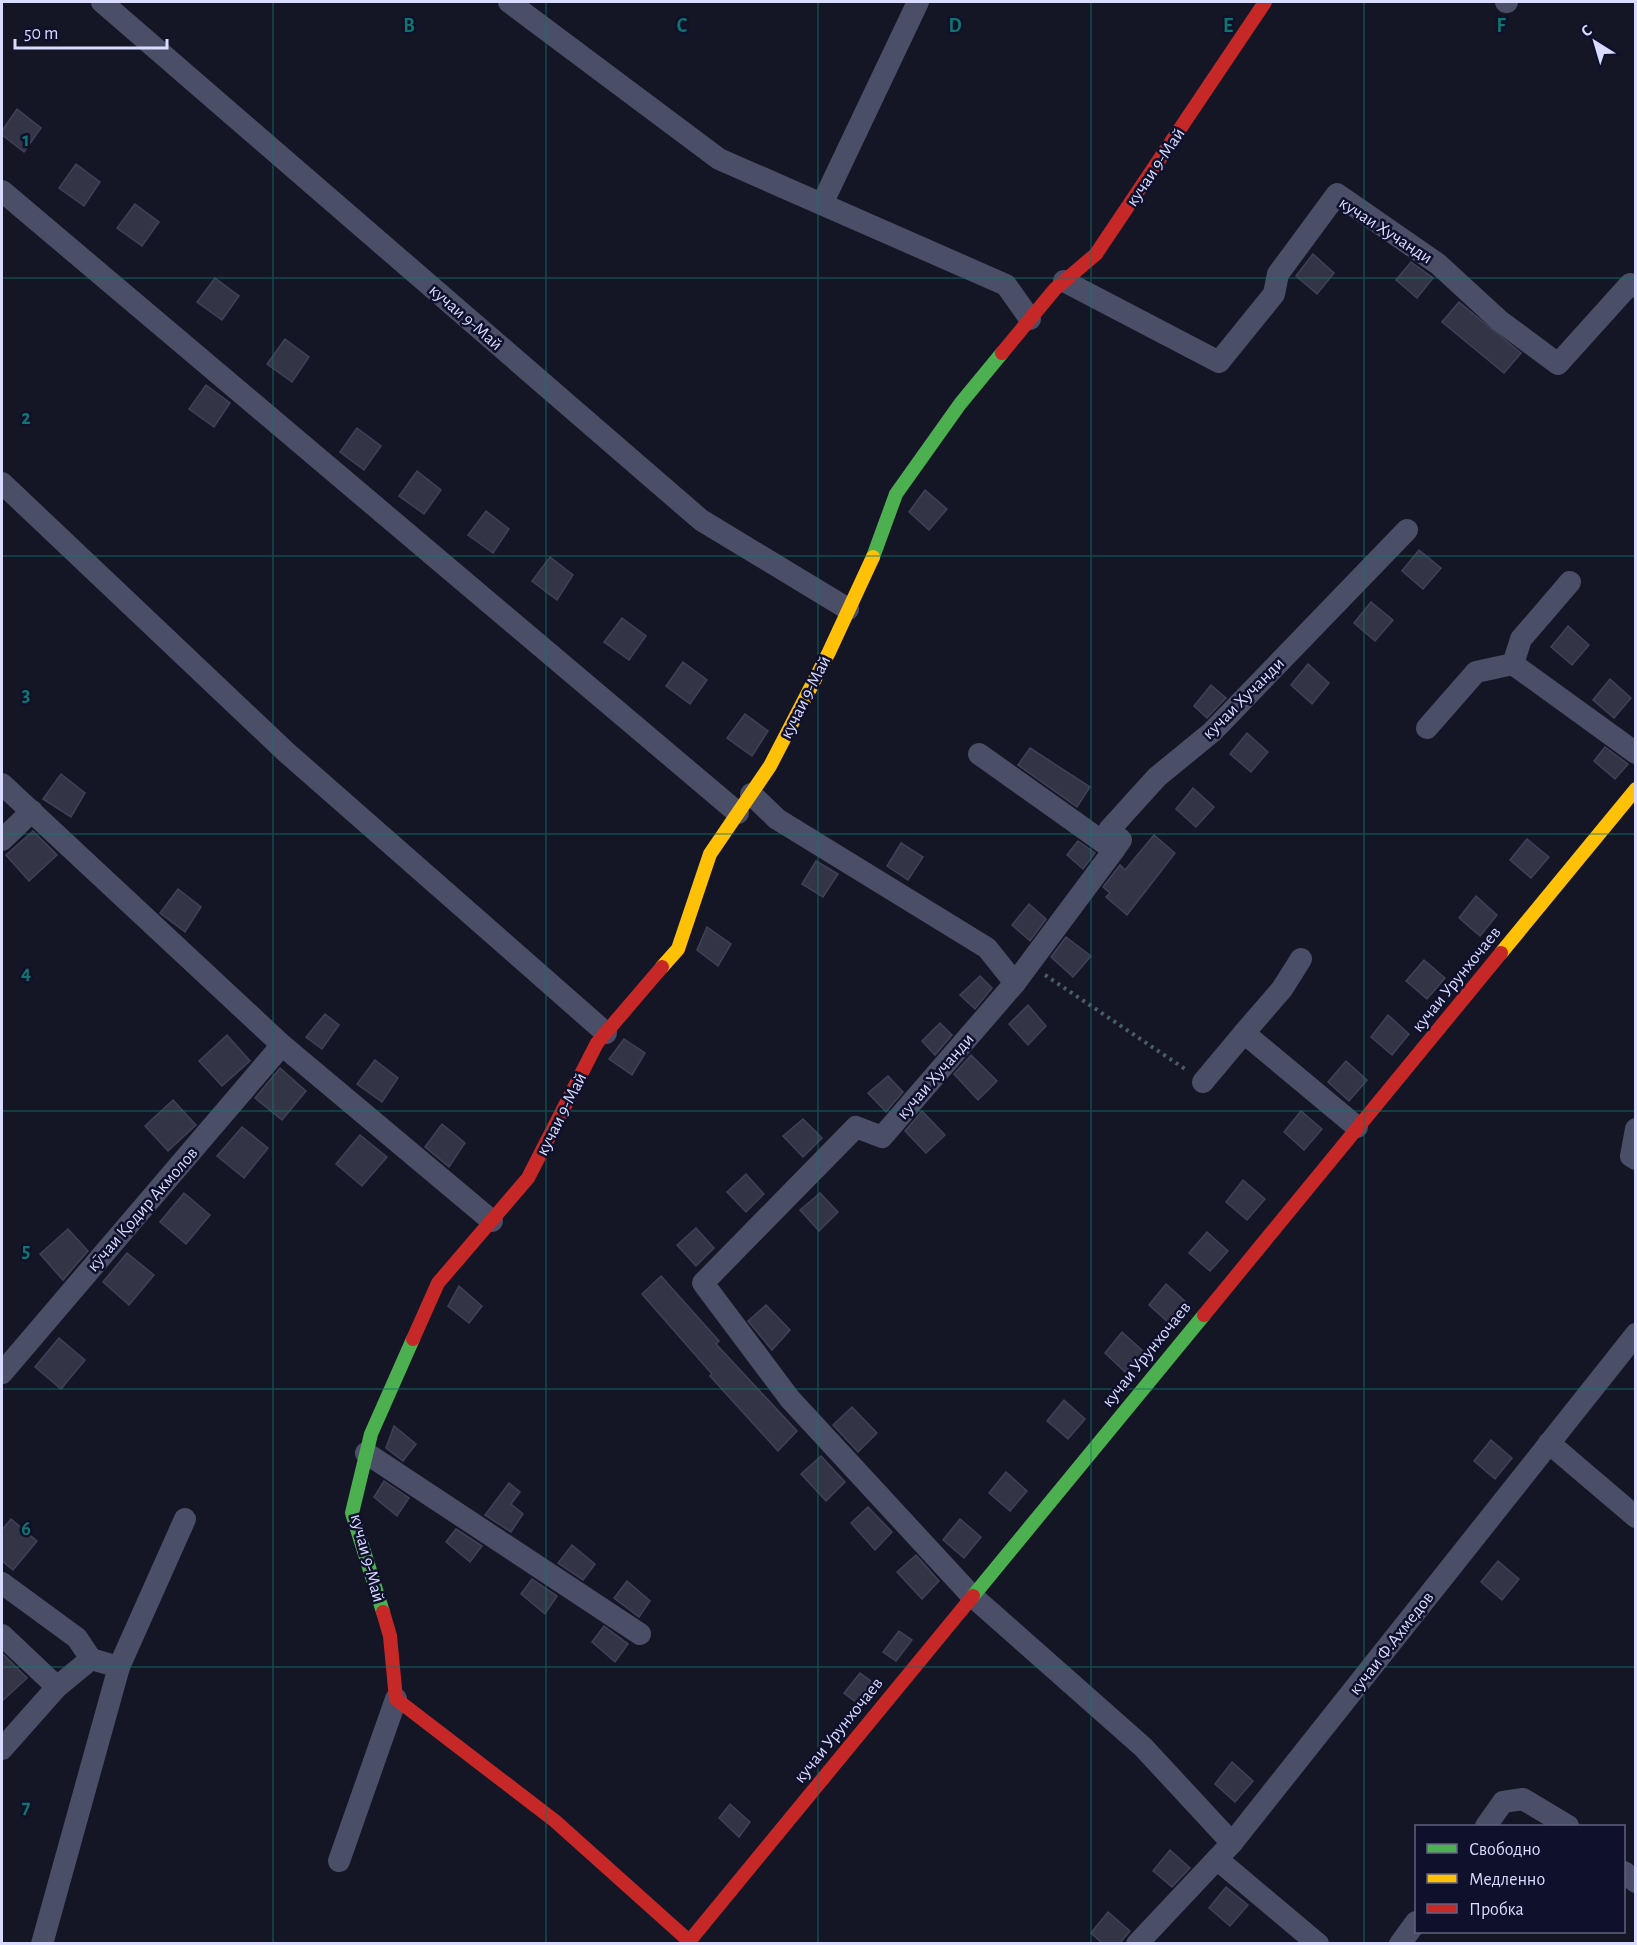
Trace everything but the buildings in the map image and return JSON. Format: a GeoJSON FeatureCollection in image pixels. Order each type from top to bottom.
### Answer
{"type":"FeatureCollection","features":[{"type":"Feature","properties":{"kind":"street","name":"кучаи 9-Май"},"geometry":{"type":"LineString","coordinates":[[102,2],[701,520],[848,609]]}},
{"type":"Feature","properties":{"kind":"street"},"geometry":{"type":"LineString","coordinates":[[509,2],[719,159],[1006,285],[1030,320]]}},
{"type":"Feature","properties":{"kind":"street"},"geometry":{"type":"LineString","coordinates":[[822,204],[917,2]]}},
{"type":"Feature","properties":{"kind":"street","name":"кучаи 9-Май"},"geometry":{"type":"LineString","coordinates":[[396,1699],[390,1636],[352,1513],[371,1434],[438,1283],[528,1178],[597,1043],[678,949],[710,854],[770,766],[883,535],[897,494],[960,404],[1064,281],[1096,254],[1236,49],[1264,2]]}},
{"type":"Feature","properties":{"kind":"street"},"geometry":{"type":"LineString","coordinates":[[2,191],[745,804],[777,819],[987,948],[1015,983]]}},
{"type":"Feature","properties":{"kind":"street","name":"кучаи Хучанди"},"geometry":{"type":"LineString","coordinates":[[1064,281],[1219,362],[1274,294],[1278,274],[1337,194],[1438,264],[1500,321],[1558,364],[1630,284],[1635,287]]}},
{"type":"Feature","properties":{"kind":"street"},"geometry":{"type":"LineString","coordinates":[[2,483],[286,752],[606,1033]]}},
{"type":"Feature","properties":{"kind":"street","name":"кучаи Хучанди"},"geometry":{"type":"LineString","coordinates":[[971,1595],[790,1399],[703,1283],[856,1127],[882,1137],[1015,983],[1114,850],[1121,840],[1109,830],[1157,777],[1212,732],[1407,530]]}},
{"type":"Feature","properties":{"kind":"street"},"geometry":{"type":"LineString","coordinates":[[1513,664],[1521,639],[1570,582]]}},
{"type":"Feature","properties":{"kind":"street"},"geometry":{"type":"LineString","coordinates":[[1427,728],[1476,672],[1513,664],[1635,753]]}},
{"type":"Feature","properties":{"kind":"street"},"geometry":{"type":"LineString","coordinates":[[979,754],[1114,850]]}},
{"type":"Feature","properties":{"kind":"street"},"geometry":{"type":"LineString","coordinates":[[2,784],[282,1045],[492,1221]]}},
{"type":"Feature","properties":{"kind":"street","name":"кучаи Урунхочаев"},"geometry":{"type":"LineString","coordinates":[[688,1942],[1635,789]]}},
{"type":"Feature","properties":{"kind":"street"},"geometry":{"type":"LineString","coordinates":[[2,840],[32,811]]}},
{"type":"Feature","properties":{"kind":"street"},"geometry":{"type":"LineString","coordinates":[[1203,1082],[1282,989],[1301,959]]}},
{"type":"Feature","properties":{"kind":"street"},"geometry":{"type":"LineString","coordinates":[[1244,1033],[1357,1127]]}},
{"type":"Feature","properties":{"kind":"street","name":"кӯчаи Қодир Акмолов"},"geometry":{"type":"LineString","coordinates":[[2,1373],[282,1045]]}},
{"type":"Feature","properties":{"kind":"street"},"geometry":{"type":"LineString","coordinates":[[1635,1129],[1631,1156],[1635,1159]]}},
{"type":"Feature","properties":{"kind":"street","name":"кучаи Ф.Ахмедов"},"geometry":{"type":"LineString","coordinates":[[1137,1944],[1225,1851],[1635,1334]]}},
{"type":"Feature","properties":{"kind":"street"},"geometry":{"type":"LineString","coordinates":[[1549,1443],[1635,1517]]}},
{"type":"Feature","properties":{"kind":"street"},"geometry":{"type":"LineString","coordinates":[[366,1454],[640,1634]]}},
{"type":"Feature","properties":{"kind":"street"},"geometry":{"type":"LineString","coordinates":[[42,1944],[119,1667],[185,1519]]}},
{"type":"Feature","properties":{"kind":"street"},"geometry":{"type":"LineString","coordinates":[[2,1583],[76,1638],[91,1659],[119,1667]]}},
{"type":"Feature","properties":{"kind":"street"},"geometry":{"type":"LineString","coordinates":[[971,1595],[1143,1748],[1225,1851],[1318,1944]]}},
{"type":"Feature","properties":{"kind":"street"},"geometry":{"type":"LineString","coordinates":[[2,1635],[57,1688]]}},
{"type":"Feature","properties":{"kind":"street"},"geometry":{"type":"LineString","coordinates":[[2,1749],[57,1688],[91,1659]]}},
{"type":"Feature","properties":{"kind":"street"},"geometry":{"type":"LineString","coordinates":[[339,1861],[396,1699],[555,1821],[688,1942]]}},
{"type":"Feature","properties":{"kind":"street"},"geometry":{"type":"LineString","coordinates":[[1487,1825],[1503,1802],[1523,1799],[1565,1825]]}},
{"type":"Feature","properties":{"kind":"street"},"geometry":{"type":"LineString","coordinates":[[1400,1944],[1415,1923]]}},
{"type":"Feature","properties":{"kind":"path"},"geometry":{"type":"LineString","coordinates":[[1028,963],[1203,1082]]}},
{"type":"Feature","properties":{"kind":"traffic: fast"},"geometry":{"type":"LineString","coordinates":[[873,557],[896,494],[960,404],[1002,353]]}},
{"type":"Feature","properties":{"kind":"traffic: fast"},"geometry":{"type":"LineString","coordinates":[[973,1596],[1204,1315]]}},
{"type":"Feature","properties":{"kind":"traffic: fast"},"geometry":{"type":"LineString","coordinates":[[383,1612],[352,1513],[371,1434],[413,1339]]}},
{"type":"Feature","properties":{"kind":"traffic: slow"},"geometry":{"type":"LineString","coordinates":[[662,967],[678,949],[710,854],[770,766],[829,652],[873,557]]}},
{"type":"Feature","properties":{"kind":"traffic: slow"},"geometry":{"type":"LineString","coordinates":[[1501,953],[1636,789]]}},
{"type":"Feature","properties":{"kind":"traffic: jam"},"geometry":{"type":"LineString","coordinates":[[1002,353],[1055,289],[1096,254],[1265,2]]}},
{"type":"Feature","properties":{"kind":"traffic: jam"},"geometry":{"type":"LineString","coordinates":[[1204,1315],[1501,953]]}},
{"type":"Feature","properties":{"kind":"traffic: jam"},"geometry":{"type":"LineString","coordinates":[[413,1339],[438,1283],[528,1178],[597,1043],[662,967]]}},
{"type":"Feature","properties":{"kind":"traffic: jam"},"geometry":{"type":"LineString","coordinates":[[687,1944],[973,1596]]}},
{"type":"Feature","properties":{"kind":"traffic: jam"},"geometry":{"type":"LineString","coordinates":[[383,1612],[390,1636],[396,1699],[555,1821],[689,1941]]}}]}
